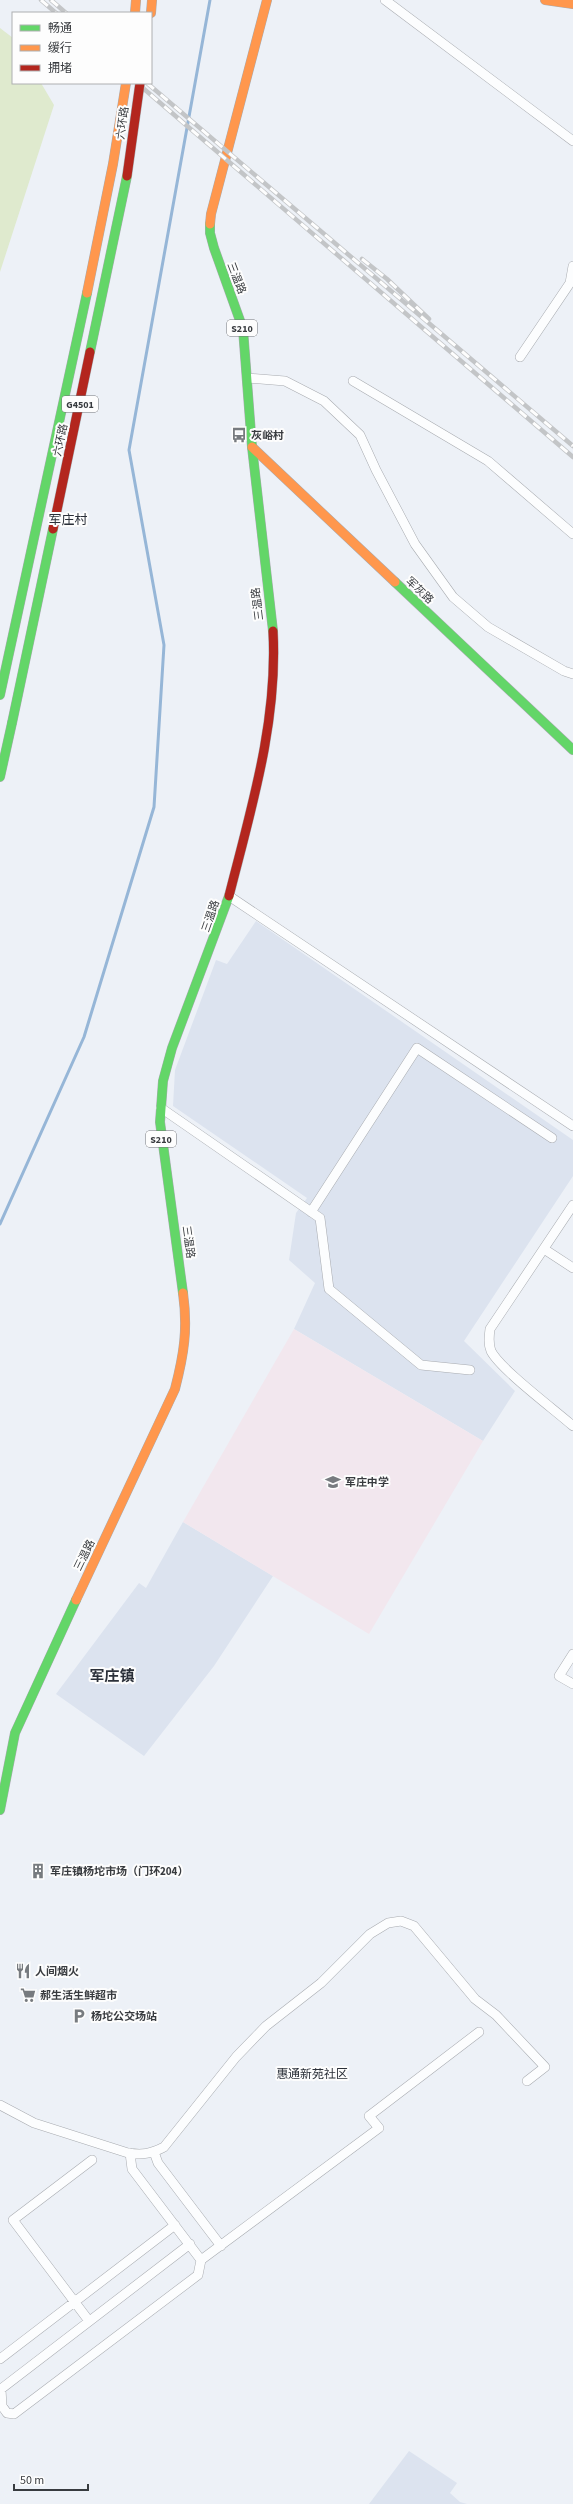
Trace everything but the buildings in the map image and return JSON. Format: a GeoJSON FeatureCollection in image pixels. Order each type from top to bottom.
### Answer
{"type":"FeatureCollection","features":[{"type":"Feature","properties":{"kind":"main road"},"geometry":{"type":"LineString","coordinates":[[135,12],[136,0]]}},
{"type":"Feature","properties":{"kind":"main road"},"geometry":{"type":"LineString","coordinates":[[151,12],[152,0]]}},
{"type":"Feature","properties":{"kind":"main road","name":"三温路"},"geometry":{"type":"LineString","coordinates":[[0,1810],[15,1733],[34,1689],[175,1389],[184,1353],[187,1320],[179,1252],[163,1152],[161,1108],[163,1081],[172,1048],[214,940],[229,896],[256,790],[273,691],[273,632],[252,446],[248,378],[243,329],[210,233],[211,214],[246,71],[267,0]]}},
{"type":"Feature","properties":{"kind":"main road"},"geometry":{"type":"LineString","coordinates":[[545,0],[573,4]]}},
{"type":"Feature","properties":{"kind":"main road","name":"六环路"},"geometry":{"type":"LineString","coordinates":[[0,695],[14,625],[80,328],[113,164],[126,84]]}},
{"type":"Feature","properties":{"kind":"main road","name":"六环路"},"geometry":{"type":"LineString","coordinates":[[0,776],[128,170],[140,84]]}},
{"type":"Feature","properties":{"kind":"main road","name":"军灰路"},"geometry":{"type":"LineString","coordinates":[[252,446],[573,750]]}},
{"type":"Feature","properties":{"kind":"street"},"geometry":{"type":"LineString","coordinates":[[385,0],[573,141]]}},
{"type":"Feature","properties":{"kind":"street"},"geometry":{"type":"LineString","coordinates":[[520,357],[570,282],[573,266]]}},
{"type":"Feature","properties":{"kind":"street"},"geometry":{"type":"LineString","coordinates":[[248,378],[285,381],[324,401],[360,435],[376,470],[415,544],[453,597],[488,627],[564,671],[573,674]]}},
{"type":"Feature","properties":{"kind":"street"},"geometry":{"type":"LineString","coordinates":[[353,382],[488,461],[573,534]]}},
{"type":"Feature","properties":{"kind":"street"},"geometry":{"type":"LineString","coordinates":[[229,896],[573,1126]]}},
{"type":"Feature","properties":{"kind":"street"},"geometry":{"type":"LineString","coordinates":[[311,1212],[417,1048],[552,1138]]}},
{"type":"Feature","properties":{"kind":"street"},"geometry":{"type":"LineString","coordinates":[[161,1108],[320,1218],[329,1289],[421,1365],[470,1370]]}},
{"type":"Feature","properties":{"kind":"street"},"geometry":{"type":"LineString","coordinates":[[573,1205],[490,1329],[488,1342],[491,1351],[501,1364],[573,1426]]}},
{"type":"Feature","properties":{"kind":"street"},"geometry":{"type":"LineString","coordinates":[[544,1249],[573,1268]]}},
{"type":"Feature","properties":{"kind":"street"},"geometry":{"type":"LineString","coordinates":[[573,1654],[559,1676],[573,1684]]}},
{"type":"Feature","properties":{"kind":"street"},"geometry":{"type":"LineString","coordinates":[[0,2105],[34,2123],[130,2153],[140,2155],[154,2152],[164,2147],[211,2087],[266,2026],[321,1983],[370,1934],[388,1923],[401,1921],[414,1926],[475,1999],[496,2015],[545,2067],[528,2081]]}},
{"type":"Feature","properties":{"kind":"street"},"geometry":{"type":"LineString","coordinates":[[190,2244],[0,2388],[2,2406],[7,2413],[14,2414],[198,2275],[201,2260],[379,2128],[369,2116],[479,2032]]}},
{"type":"Feature","properties":{"kind":"street"},"geometry":{"type":"LineString","coordinates":[[154,2152],[158,2163],[221,2246]]}},
{"type":"Feature","properties":{"kind":"street"},"geometry":{"type":"LineString","coordinates":[[130,2153],[132,2169],[201,2260]]}},
{"type":"Feature","properties":{"kind":"street"},"geometry":{"type":"LineString","coordinates":[[90,2321],[13,2220],[92,2160]]}},
{"type":"Feature","properties":{"kind":"street"},"geometry":{"type":"LineString","coordinates":[[0,2359],[175,2226]]}},
{"type":"Feature","properties":{"kind":"shaded area"},"geometry":{"type":"Polygon","coordinates":[[[256,921],[573,1140],[573,1176],[464,1341],[515,1391],[483,1441],[294,1329],[315,1283],[289,1260],[296,1213],[307,1198],[173,1106],[175,1070],[216,960],[227,964],[256,921]]]}},
{"type":"Feature","properties":{"kind":"shaded area","name":"军庄中学"},"geometry":{"type":"Polygon","coordinates":[[[294,1329],[483,1441],[369,1634],[183,1522],[294,1329]]]}},
{"type":"Feature","properties":{"kind":"shaded area"},"geometry":{"type":"Polygon","coordinates":[[[183,1522],[273,1576],[214,1666],[144,1756],[56,1694],[139,1583],[146,1588],[183,1522]]]}},
{"type":"Feature","properties":{"kind":"shaded area"},"geometry":{"type":"Polygon","coordinates":[[[409,2451],[457,2483],[450,2493],[460,2502],[467,2504],[369,2504],[409,2451]]]}},
{"type":"Feature","properties":{"kind":"green space"},"geometry":{"type":"Polygon","coordinates":[[[0,28],[12,37],[12,84],[42,84],[54,105],[0,272],[0,28]]]}},
{"type":"Feature","properties":{"kind":"waterway"},"geometry":{"type":"LineString","coordinates":[[0,1224],[84,1037],[154,807],[164,645],[129,450],[210,0]]}},
{"type":"Feature","properties":{"kind":"railway"},"geometry":{"type":"LineString","coordinates":[[41,0],[55,12]]}},
{"type":"Feature","properties":{"kind":"railway"},"geometry":{"type":"LineString","coordinates":[[51,0],[65,12]]}},
{"type":"Feature","properties":{"kind":"railway"},"geometry":{"type":"LineString","coordinates":[[138,84],[573,457]]}},
{"type":"Feature","properties":{"kind":"railway"},"geometry":{"type":"LineString","coordinates":[[148,84],[573,446]]}},
{"type":"Feature","properties":{"kind":"railway"},"geometry":{"type":"LineString","coordinates":[[362,259],[387,279],[429,319]]}},
{"type":"Feature","properties":{"kind":"traffic: fast"},"geometry":{"type":"LineString","coordinates":[[90,352],[127,176]]}},
{"type":"Feature","properties":{"kind":"traffic: fast"},"geometry":{"type":"LineString","coordinates":[[210,224],[210,233],[214,248],[243,329],[252,447],[273,631]]}},
{"type":"Feature","properties":{"kind":"traffic: fast"},"geometry":{"type":"LineString","coordinates":[[0,695],[87,293]]}},
{"type":"Feature","properties":{"kind":"traffic: fast"},"geometry":{"type":"LineString","coordinates":[[12,723],[53,529]]}},
{"type":"Feature","properties":{"kind":"traffic: fast"},"geometry":{"type":"LineString","coordinates":[[395,582],[573,750]]}},
{"type":"Feature","properties":{"kind":"traffic: fast"},"geometry":{"type":"LineString","coordinates":[[0,777],[12,723]]}},
{"type":"Feature","properties":{"kind":"traffic: fast"},"geometry":{"type":"LineString","coordinates":[[183,1293],[160,1122],[163,1081],[172,1048],[229,896]]}},
{"type":"Feature","properties":{"kind":"traffic: fast"},"geometry":{"type":"LineString","coordinates":[[0,1810],[15,1733],[76,1600]]}},
{"type":"Feature","properties":{"kind":"traffic: slow"},"geometry":{"type":"LineString","coordinates":[[135,12],[136,0]]}},
{"type":"Feature","properties":{"kind":"traffic: slow"},"geometry":{"type":"LineString","coordinates":[[151,12],[152,0]]}},
{"type":"Feature","properties":{"kind":"traffic: slow"},"geometry":{"type":"LineString","coordinates":[[210,224],[211,214],[267,0]]}},
{"type":"Feature","properties":{"kind":"traffic: slow"},"geometry":{"type":"LineString","coordinates":[[545,0],[573,4]]}},
{"type":"Feature","properties":{"kind":"traffic: slow"},"geometry":{"type":"LineString","coordinates":[[87,293],[113,164],[126,84]]}},
{"type":"Feature","properties":{"kind":"traffic: slow"},"geometry":{"type":"LineString","coordinates":[[252,447],[395,582]]}},
{"type":"Feature","properties":{"kind":"traffic: slow"},"geometry":{"type":"LineString","coordinates":[[76,1600],[175,1389],[181,1364],[185,1330],[183,1293]]}},
{"type":"Feature","properties":{"kind":"traffic: jam"},"geometry":{"type":"LineString","coordinates":[[127,176],[140,84]]}},
{"type":"Feature","properties":{"kind":"traffic: jam"},"geometry":{"type":"LineString","coordinates":[[53,529],[90,352]]}},
{"type":"Feature","properties":{"kind":"traffic: jam"},"geometry":{"type":"LineString","coordinates":[[229,896],[254,798],[267,732],[271,699],[273,631]]}},
{"type":"Feature","properties":{"kind":"place","name":"灰峪村"},"geometry":{"type":"Point","coordinates":[239,435]}},
{"type":"Feature","properties":{"kind":"place","name":"军庄中学"},"geometry":{"type":"Point","coordinates":[333,1482]}},
{"type":"Feature","properties":{"kind":"place","name":"军庄镇杨坨市场（门环204）"},"geometry":{"type":"Point","coordinates":[38,1871]}},
{"type":"Feature","properties":{"kind":"place","name":"人间烟火"},"geometry":{"type":"Point","coordinates":[23,1971]}},
{"type":"Feature","properties":{"kind":"place","name":"郝生活生鲜超市"},"geometry":{"type":"Point","coordinates":[28,1995]}},
{"type":"Feature","properties":{"kind":"place","name":"杨坨公交场站"},"geometry":{"type":"Point","coordinates":[79,2016]}},
{"type":"Feature","properties":{"kind":"district","name":"军庄村"},"geometry":{"type":"Point","coordinates":[68,519]}},
{"type":"Feature","properties":{"kind":"district","name":"军庄镇"},"geometry":{"type":"Point","coordinates":[112,1676]}},
{"type":"Feature","properties":{"kind":"district","name":"惠通新苑社区"},"geometry":{"type":"Point","coordinates":[312,2074]}}]}
